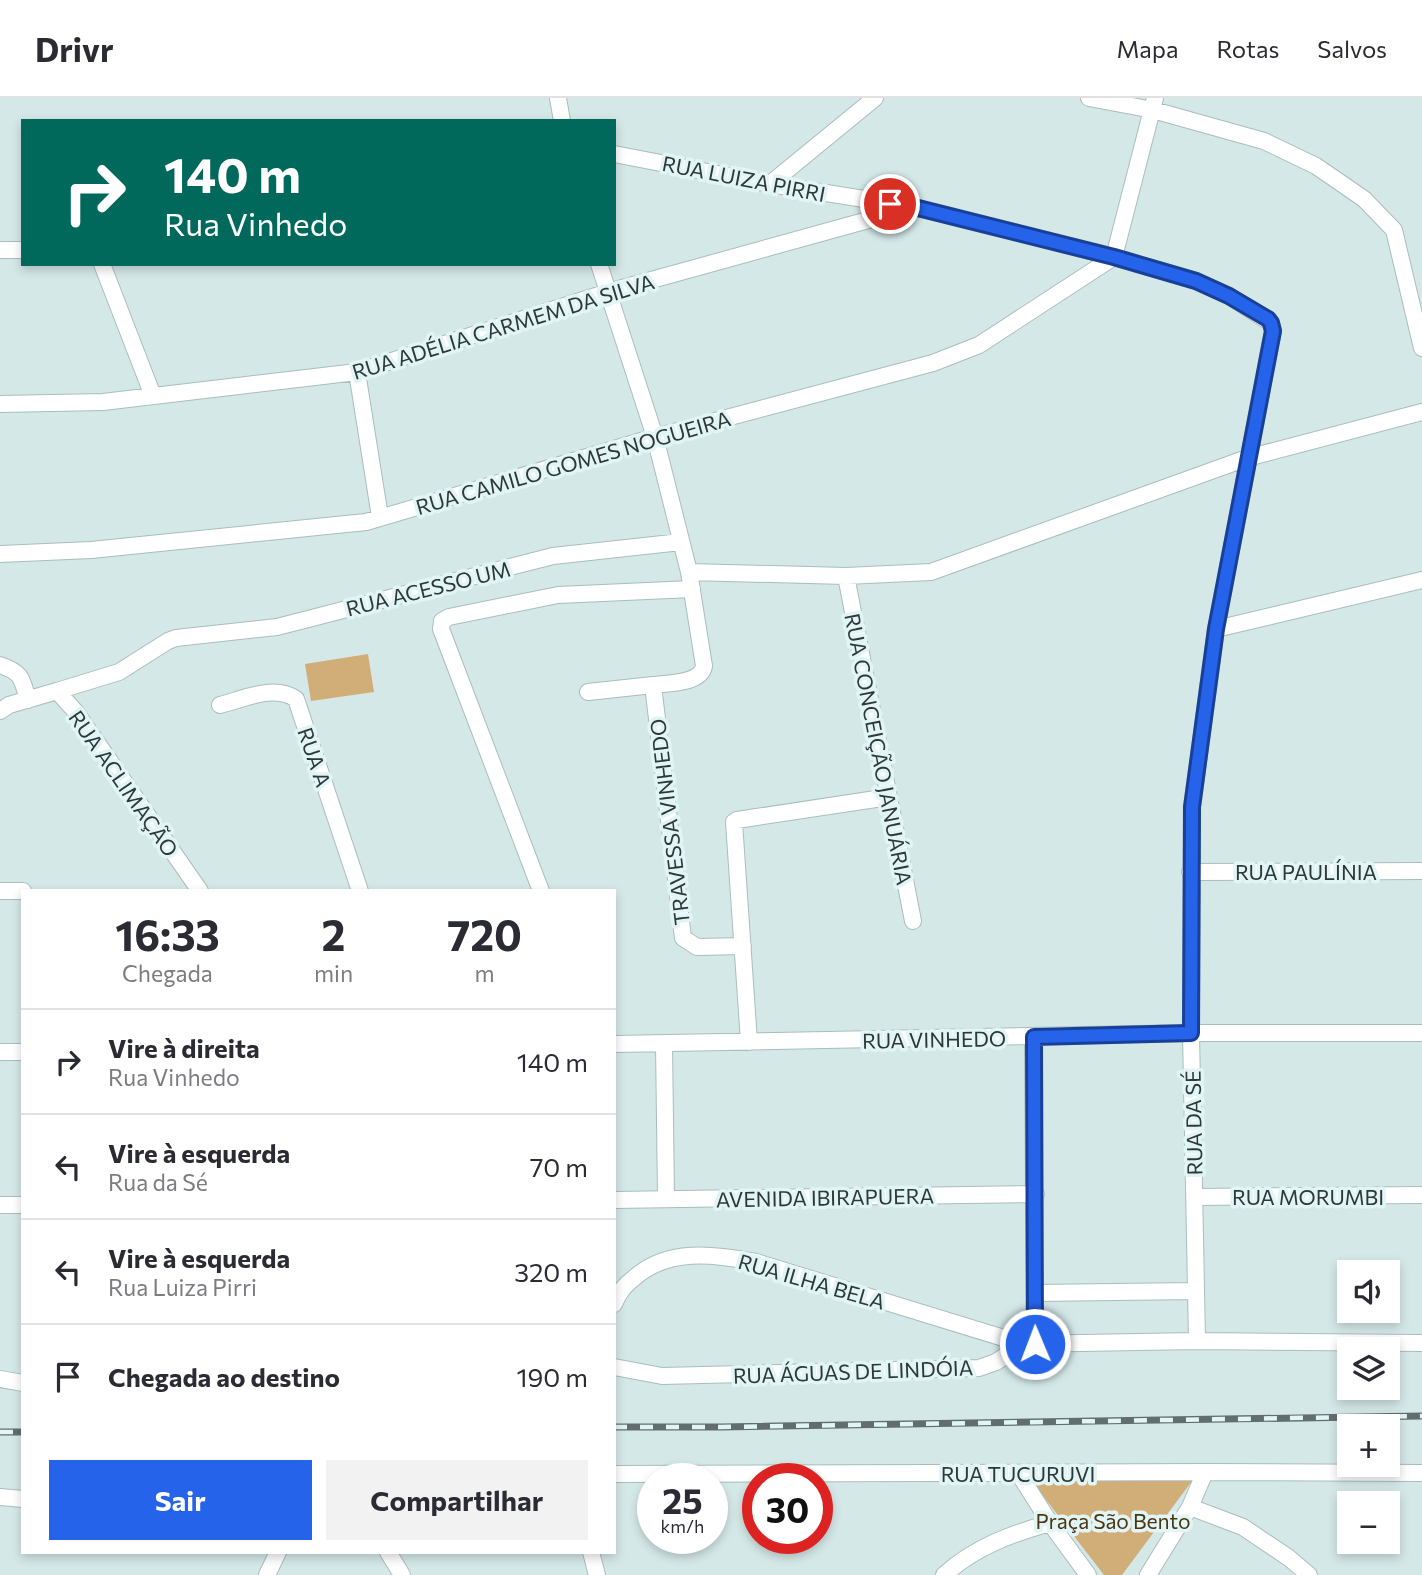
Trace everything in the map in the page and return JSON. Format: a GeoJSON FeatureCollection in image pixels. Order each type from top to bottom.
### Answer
{"type":"FeatureCollection","features":[{"type":"Feature","properties":{"kind":"street"},"geometry":{"type":"LineString","coordinates":[[558,98],[562,119]]}},
{"type":"Feature","properties":{"kind":"street"},"geometry":{"type":"LineString","coordinates":[[770,184],[875,98]]}},
{"type":"Feature","properties":{"kind":"street"},"geometry":{"type":"LineString","coordinates":[[1089,98],[1154,104],[1264,141],[1316,166],[1364,199],[1394,230],[1422,348]]}},
{"type":"Feature","properties":{"kind":"street"},"geometry":{"type":"LineString","coordinates":[[1114,257],[1154,104]]}},
{"type":"Feature","properties":{"kind":"street","name":"RUA LUIZA PIRRI"},"geometry":{"type":"LineString","coordinates":[[616,154],[770,184],[914,207],[1114,257],[1196,281],[1229,296],[1271,323]]}},
{"type":"Feature","properties":{"kind":"street","name":"RUA ADÉLIA CARMEM DA SILVA"},"geometry":{"type":"LineString","coordinates":[[0,404],[103,402],[357,372],[608,292],[914,207]]}},
{"type":"Feature","properties":{"kind":"street"},"geometry":{"type":"LineString","coordinates":[[0,250],[21,250]]}},
{"type":"Feature","properties":{"kind":"street","name":"RUA CAMILO GOMES NOGUEIRA"},"geometry":{"type":"LineString","coordinates":[[0,554],[91,550],[366,522],[655,437],[933,363],[979,345],[1114,257]]}},
{"type":"Feature","properties":{"kind":"street"},"geometry":{"type":"LineString","coordinates":[[103,266],[153,396]]}},
{"type":"Feature","properties":{"kind":"street"},"geometry":{"type":"LineString","coordinates":[[588,692],[696,678],[703,672],[704,666],[689,572],[655,437],[600,266]]}},
{"type":"Feature","properties":{"kind":"street","name":"RUA DA SÉ"},"geometry":{"type":"LineString","coordinates":[[1198,1341],[1191,1033],[1192,807],[1216,629],[1273,331],[1271,323]]}},
{"type":"Feature","properties":{"kind":"street"},"geometry":{"type":"LineString","coordinates":[[357,372],[380,517]]}},
{"type":"Feature","properties":{"kind":"street"},"geometry":{"type":"LineString","coordinates":[[689,572],[846,576],[931,572],[1247,458],[1422,412]]}},
{"type":"Feature","properties":{"kind":"street","name":"RUA ACESSO UM"},"geometry":{"type":"LineString","coordinates":[[57,691],[119,672],[176,638],[277,627],[553,556],[681,542]]}},
{"type":"Feature","properties":{"kind":"street","name":"RUA CONCEIÇÃO JANUÁRIA"},"geometry":{"type":"LineString","coordinates":[[846,576],[913,921]]}},
{"type":"Feature","properties":{"kind":"street"},"geometry":{"type":"LineString","coordinates":[[1216,629],[1422,580]]}},
{"type":"Feature","properties":{"kind":"street"},"geometry":{"type":"LineString","coordinates":[[540,889],[441,629],[442,621],[449,617],[558,595],[692,589]]}},
{"type":"Feature","properties":{"kind":"street"},"geometry":{"type":"LineString","coordinates":[[0,665],[13,670],[22,678],[28,700]]}},
{"type":"Feature","properties":{"kind":"street","name":"TRAVESSA VINHEDO"},"geometry":{"type":"LineString","coordinates":[[653,685],[684,938],[697,947],[743,946]]}},
{"type":"Feature","properties":{"kind":"street","name":"RUA ACLIMAÇÃO"},"geometry":{"type":"LineString","coordinates":[[0,711],[9,705],[57,691],[75,711],[199,889]]}},
{"type":"Feature","properties":{"kind":"street","name":"RUA A"},"geometry":{"type":"LineString","coordinates":[[220,705],[274,691],[287,693],[296,699],[359,889]]}},
{"type":"Feature","properties":{"kind":"street"},"geometry":{"type":"LineString","coordinates":[[748,1042],[733,825],[737,820],[889,797]]}},
{"type":"Feature","properties":{"kind":"street","name":"RUA PAULÍNIA"},"geometry":{"type":"LineString","coordinates":[[1190,872],[1422,871]]}},
{"type":"Feature","properties":{"kind":"street"},"geometry":{"type":"LineString","coordinates":[[0,891],[21,891]]}},
{"type":"Feature","properties":{"kind":"street","name":"RUA VINHEDO"},"geometry":{"type":"LineString","coordinates":[[616,1044],[1191,1033],[1422,1033]]}},
{"type":"Feature","properties":{"kind":"street"},"geometry":{"type":"LineString","coordinates":[[1034,1037],[1035,1293],[1029,1344],[1198,1341],[1422,1343]]}},
{"type":"Feature","properties":{"kind":"street"},"geometry":{"type":"LineString","coordinates":[[664,1044],[666,1198]]}},
{"type":"Feature","properties":{"kind":"street"},"geometry":{"type":"LineString","coordinates":[[0,1052],[21,1052]]}},
{"type":"Feature","properties":{"kind":"street","name":"AVENIDA IBIRAPUERA"},"geometry":{"type":"LineString","coordinates":[[616,1200],[1036,1194]]}},
{"type":"Feature","properties":{"kind":"street","name":"RUA MORUMBI"},"geometry":{"type":"LineString","coordinates":[[1194,1197],[1422,1195]]}},
{"type":"Feature","properties":{"kind":"street"},"geometry":{"type":"LineString","coordinates":[[0,1205],[21,1205]]}},
{"type":"Feature","properties":{"kind":"street","name":"RUA ILHA BELA"},"geometry":{"type":"LineString","coordinates":[[616,1299],[619,1291],[648,1266],[680,1256],[719,1256],[756,1262],[1029,1344]]}},
{"type":"Feature","properties":{"kind":"street"},"geometry":{"type":"LineString","coordinates":[[1035,1293],[1196,1292]]}},
{"type":"Feature","properties":{"kind":"street","name":"RUA ÁGUAS DE LINDÓIA"},"geometry":{"type":"LineString","coordinates":[[616,1367],[662,1376],[979,1368],[1029,1344]]}},
{"type":"Feature","properties":{"kind":"street"},"geometry":{"type":"LineString","coordinates":[[0,1379],[21,1383]]}},
{"type":"Feature","properties":{"kind":"street"},"geometry":{"type":"LineString","coordinates":[[1148,1575],[1190,1507],[1205,1472]]}},
{"type":"Feature","properties":{"kind":"street","name":"RUA TUCURUVI"},"geometry":{"type":"LineString","coordinates":[[616,1474],[1422,1473]]}},
{"type":"Feature","properties":{"kind":"street"},"geometry":{"type":"LineString","coordinates":[[1019,1474],[1088,1575]]}},
{"type":"Feature","properties":{"kind":"street"},"geometry":{"type":"LineString","coordinates":[[0,1497],[21,1499]]}},
{"type":"Feature","properties":{"kind":"street"},"geometry":{"type":"LineString","coordinates":[[1190,1507],[1243,1527],[1308,1575]]}},
{"type":"Feature","properties":{"kind":"street"},"geometry":{"type":"LineString","coordinates":[[944,1575],[957,1564],[1006,1536],[1050,1523]]}},
{"type":"Feature","properties":{"kind":"street"},"geometry":{"type":"LineString","coordinates":[[267,1575],[277,1554]]}},
{"type":"Feature","properties":{"kind":"street"},"geometry":{"type":"LineString","coordinates":[[389,1554],[402,1575]]}},
{"type":"Feature","properties":{"kind":"street"},"geometry":{"type":"LineString","coordinates":[[592,1554],[597,1575]]}},
{"type":"Feature","properties":{"kind":"green space"},"geometry":{"type":"Polygon","coordinates":[[[368,654],[374,692],[311,701],[305,664],[368,654]]]}},
{"type":"Feature","properties":{"kind":"green space","name":"Praça São Bento"},"geometry":{"type":"Polygon","coordinates":[[[1030,1479],[1192,1481],[1122,1575],[1104,1575],[1030,1479]]]}},
{"type":"Feature","properties":{"kind":"railway"},"geometry":{"type":"LineString","coordinates":[[616,1427],[1422,1416]]}},
{"type":"Feature","properties":{"kind":"railway"},"geometry":{"type":"LineString","coordinates":[[0,1432],[21,1432]]}},
{"type":"Feature","properties":{"kind":"route"},"geometry":{"type":"LineString","coordinates":[[890,204],[914,207],[1114,257],[1196,281],[1229,296],[1268,319],[1273,331],[1216,629],[1192,807],[1191,1033],[1034,1037],[1035,1344]]}}]}
